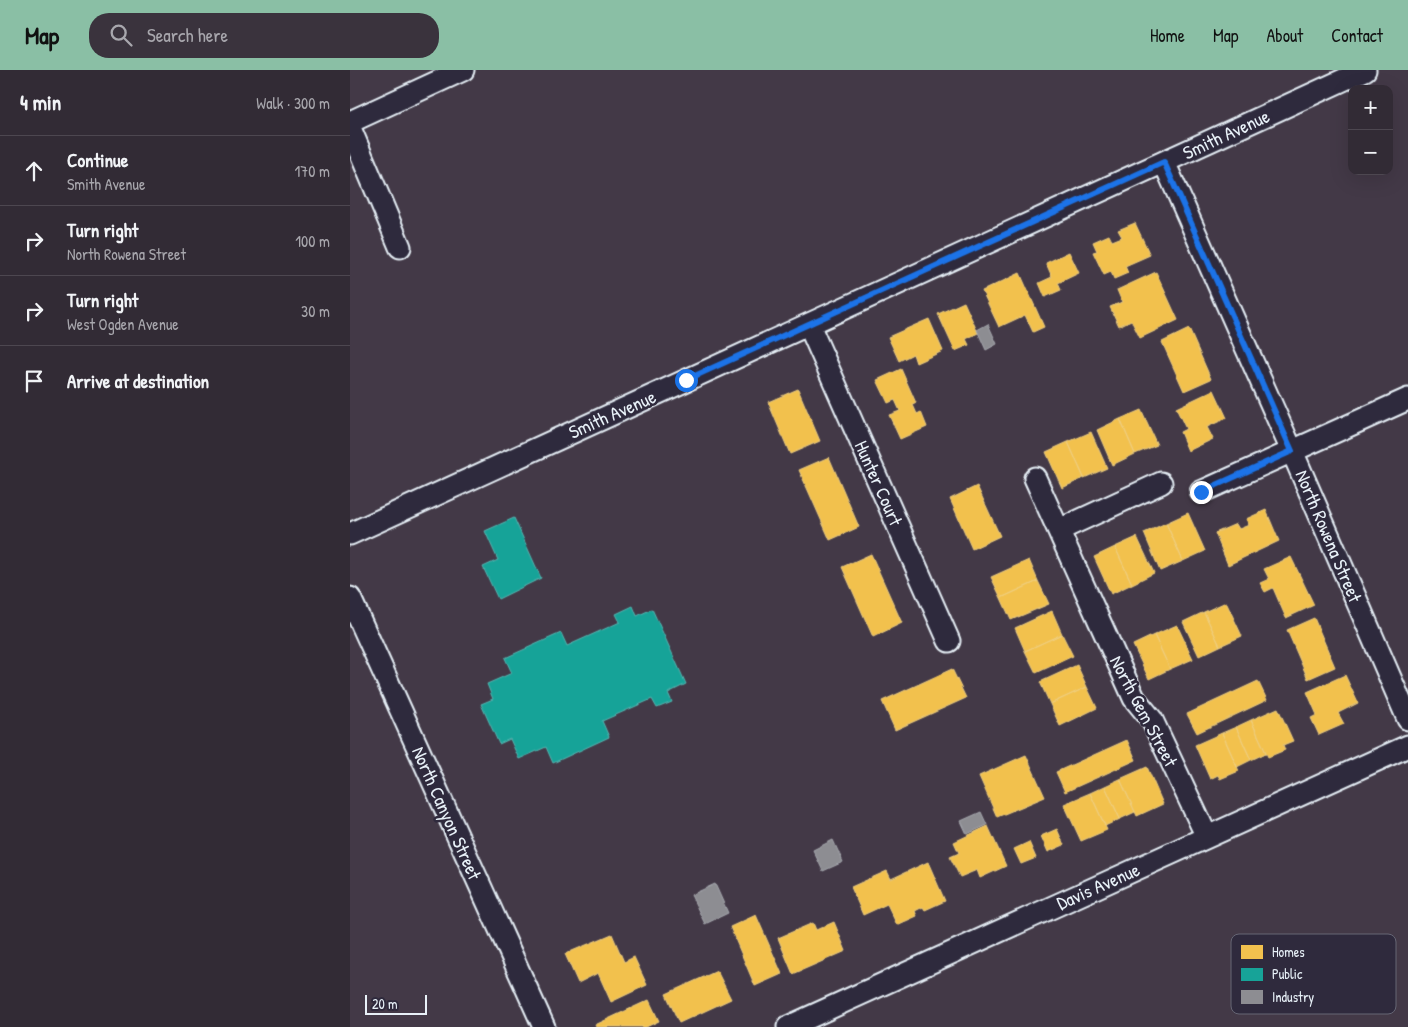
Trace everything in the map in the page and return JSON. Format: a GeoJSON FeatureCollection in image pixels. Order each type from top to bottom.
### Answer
{"type":"FeatureCollection","features":[{"type":"Feature","properties":{"kind":"street"},"geometry":{"type":"LineString","coordinates":[[350,122],[463,70]]}},
{"type":"Feature","properties":{"kind":"street","name":"Smith Avenue"},"geometry":{"type":"LineString","coordinates":[[350,534],[1365,70]]}},
{"type":"Feature","properties":{"kind":"street"},"geometry":{"type":"LineString","coordinates":[[350,128],[400,247]]}},
{"type":"Feature","properties":{"kind":"street","name":"North Rowena Street"},"geometry":{"type":"LineString","coordinates":[[1164,162],[1408,719]]}},
{"type":"Feature","properties":{"kind":"street","name":"Hunter Court"},"geometry":{"type":"LineString","coordinates":[[809,325],[949,641]]}},
{"type":"Feature","properties":{"kind":"street"},"geometry":{"type":"LineString","coordinates":[[1201,492],[1408,399]]}},
{"type":"Feature","properties":{"kind":"street","name":"North Gem Street"},"geometry":{"type":"LineString","coordinates":[[1035,478],[1134,698],[1152,720],[1207,837]]}},
{"type":"Feature","properties":{"kind":"street"},"geometry":{"type":"LineString","coordinates":[[1059,530],[1161,483]]}},
{"type":"Feature","properties":{"kind":"street","name":"North Canyon Street"},"geometry":{"type":"LineString","coordinates":[[350,598],[544,1027]]}},
{"type":"Feature","properties":{"kind":"street","name":"Davis Avenue"},"geometry":{"type":"LineString","coordinates":[[788,1027],[1408,746]]}},
{"type":"Feature","properties":{"kind":"building: Homes"},"geometry":{"type":"Polygon","coordinates":[[[1135,223],[1150,255],[1125,266],[1128,273],[1114,279],[1111,272],[1104,275],[1093,252],[1097,251],[1093,242],[1109,235],[1112,241],[1122,237],[1118,230],[1135,223]]]}},
{"type":"Feature","properties":{"kind":"building: Homes"},"geometry":{"type":"Polygon","coordinates":[[[1069,252],[1079,273],[1058,283],[1061,290],[1045,297],[1039,283],[1052,277],[1046,263],[1069,252]]]}},
{"type":"Feature","properties":{"kind":"building: Homes"},"geometry":{"type":"Polygon","coordinates":[[[1156,272],[1178,320],[1140,338],[1131,320],[1119,326],[1110,307],[1122,302],[1117,290],[1156,272]]]}},
{"type":"Feature","properties":{"kind":"building: Homes"},"geometry":{"type":"Polygon","coordinates":[[[1020,273],[1044,327],[1033,332],[1025,315],[999,327],[982,291],[1020,273]]]}},
{"type":"Feature","properties":{"kind":"building: Homes"},"geometry":{"type":"Polygon","coordinates":[[[964,302],[978,333],[966,339],[969,345],[955,351],[938,314],[964,302]]]}},
{"type":"Feature","properties":{"kind":"building: Homes"},"geometry":{"type":"Polygon","coordinates":[[[929,319],[943,351],[916,363],[913,354],[899,361],[888,337],[929,319]]]}},
{"type":"Feature","properties":{"kind":"building: Homes"},"geometry":{"type":"Polygon","coordinates":[[[1189,329],[1211,379],[1184,391],[1162,342],[1189,329]]]}},
{"type":"Feature","properties":{"kind":"building: Homes"},"geometry":{"type":"Polygon","coordinates":[[[901,369],[916,403],[913,405],[917,414],[921,412],[927,427],[900,439],[889,415],[900,411],[895,400],[888,403],[877,380],[901,369]]]}},
{"type":"Feature","properties":{"kind":"building: Homes"},"geometry":{"type":"Polygon","coordinates":[[[798,389],[820,441],[790,454],[768,402],[798,389]]]}},
{"type":"Feature","properties":{"kind":"building: Homes"},"geometry":{"type":"Polygon","coordinates":[[[1214,390],[1227,418],[1207,427],[1213,439],[1188,451],[1180,432],[1186,429],[1176,408],[1214,390]]]}},
{"type":"Feature","properties":{"kind":"building: Homes"},"geometry":{"type":"Polygon","coordinates":[[[1141,410],[1157,445],[1135,454],[1120,419],[1141,410]]]}},
{"type":"Feature","properties":{"kind":"building: Homes"},"geometry":{"type":"Polygon","coordinates":[[[1120,419],[1135,454],[1112,465],[1097,430],[1120,419]]]}},
{"type":"Feature","properties":{"kind":"building: Homes"},"geometry":{"type":"Polygon","coordinates":[[[1091,432],[1107,468],[1084,478],[1068,442],[1091,432]]]}},
{"type":"Feature","properties":{"kind":"building: Homes"},"geometry":{"type":"Polygon","coordinates":[[[1068,442],[1084,478],[1062,488],[1046,452],[1068,442]]]}},
{"type":"Feature","properties":{"kind":"building: Homes"},"geometry":{"type":"Polygon","coordinates":[[[829,457],[859,527],[830,540],[799,470],[829,457]]]}},
{"type":"Feature","properties":{"kind":"building: Homes"},"geometry":{"type":"Polygon","coordinates":[[[977,486],[1000,536],[972,549],[950,499],[977,486]]]}},
{"type":"Feature","properties":{"kind":"building: Homes"},"geometry":{"type":"Polygon","coordinates":[[[1266,510],[1279,541],[1228,565],[1215,533],[1236,524],[1239,529],[1249,525],[1246,519],[1266,510]]]}},
{"type":"Feature","properties":{"kind":"building: Homes"},"geometry":{"type":"Polygon","coordinates":[[[1188,513],[1205,551],[1183,561],[1166,523],[1188,513]]]}},
{"type":"Feature","properties":{"kind":"building: Homes"},"geometry":{"type":"Polygon","coordinates":[[[1166,523],[1183,561],[1160,571],[1144,533],[1166,523]]]}},
{"type":"Feature","properties":{"kind":"building: Homes"},"geometry":{"type":"Polygon","coordinates":[[[1137,537],[1154,573],[1132,584],[1115,547],[1137,537]]]}},
{"type":"Feature","properties":{"kind":"building: Homes"},"geometry":{"type":"Polygon","coordinates":[[[1115,547],[1132,584],[1111,594],[1094,557],[1115,547]]]}},
{"type":"Feature","properties":{"kind":"building: Homes"},"geometry":{"type":"Polygon","coordinates":[[[871,554],[902,623],[873,637],[842,567],[871,554]]]}},
{"type":"Feature","properties":{"kind":"building: Homes"},"geometry":{"type":"Polygon","coordinates":[[[1291,557],[1314,605],[1286,618],[1273,588],[1265,592],[1260,583],[1269,579],[1264,569],[1291,557]]]}},
{"type":"Feature","properties":{"kind":"building: Homes"},"geometry":{"type":"Polygon","coordinates":[[[1029,560],[1038,581],[1001,598],[991,577],[1029,560]]]}},
{"type":"Feature","properties":{"kind":"building: Homes"},"geometry":{"type":"Polygon","coordinates":[[[1038,581],[1049,604],[1011,620],[1001,598],[1038,581]]]}},
{"type":"Feature","properties":{"kind":"building: Homes"},"geometry":{"type":"Polygon","coordinates":[[[1226,602],[1242,636],[1220,646],[1204,612],[1226,602]]]}},
{"type":"Feature","properties":{"kind":"building: Homes"},"geometry":{"type":"Polygon","coordinates":[[[1052,611],[1062,634],[1025,651],[1015,628],[1052,611]]]}},
{"type":"Feature","properties":{"kind":"building: Homes"},"geometry":{"type":"Polygon","coordinates":[[[1204,612],[1220,646],[1199,656],[1183,622],[1204,612]]]}},
{"type":"Feature","properties":{"kind":"building: Homes"},"geometry":{"type":"Polygon","coordinates":[[[1314,618],[1335,667],[1308,679],[1287,630],[1314,618]]]}},
{"type":"Feature","properties":{"kind":"building: Homes"},"geometry":{"type":"Polygon","coordinates":[[[1177,625],[1193,659],[1170,669],[1154,635],[1177,625]]]}},
{"type":"Feature","properties":{"kind":"building: Homes"},"geometry":{"type":"Polygon","coordinates":[[[1062,634],[1073,656],[1036,673],[1025,651],[1062,634]]]}},
{"type":"Feature","properties":{"kind":"building: Homes"},"geometry":{"type":"Polygon","coordinates":[[[1154,635],[1170,669],[1149,679],[1133,645],[1154,635]]]}},
{"type":"Feature","properties":{"kind":"building: Homes"},"geometry":{"type":"Polygon","coordinates":[[[1077,665],[1087,687],[1050,704],[1040,682],[1077,665]]]}},
{"type":"Feature","properties":{"kind":"building: Homes"},"geometry":{"type":"Polygon","coordinates":[[[952,669],[966,698],[895,730],[882,701],[952,669]]]}},
{"type":"Feature","properties":{"kind":"building: Homes"},"geometry":{"type":"Polygon","coordinates":[[[1345,675],[1358,703],[1338,713],[1344,724],[1319,735],[1311,718],[1317,715],[1307,692],[1345,675]]]}},
{"type":"Feature","properties":{"kind":"building: Homes"},"geometry":{"type":"Polygon","coordinates":[[[1258,681],[1267,700],[1197,733],[1187,714],[1258,681]]]}},
{"type":"Feature","properties":{"kind":"building: Homes"},"geometry":{"type":"Polygon","coordinates":[[[1087,687],[1097,708],[1060,726],[1050,704],[1087,687]]]}},
{"type":"Feature","properties":{"kind":"building: Homes"},"geometry":{"type":"Polygon","coordinates":[[[1278,708],[1293,741],[1283,745],[1285,750],[1268,757],[1251,720],[1278,708]]]}},
{"type":"Feature","properties":{"kind":"building: Homes"},"geometry":{"type":"Polygon","coordinates":[[[1251,720],[1266,753],[1251,760],[1236,727],[1251,720]]]}},
{"type":"Feature","properties":{"kind":"building: Homes"},"geometry":{"type":"Polygon","coordinates":[[[1236,727],[1251,760],[1237,767],[1222,733],[1236,727]]]}},
{"type":"Feature","properties":{"kind":"building: Homes"},"geometry":{"type":"Polygon","coordinates":[[[1222,733],[1239,771],[1220,779],[1218,775],[1210,779],[1195,745],[1222,733]]]}},
{"type":"Feature","properties":{"kind":"building: Homes"},"geometry":{"type":"Polygon","coordinates":[[[1127,740],[1136,760],[1065,792],[1056,772],[1127,740]]]}},
{"type":"Feature","properties":{"kind":"building: Homes"},"geometry":{"type":"Polygon","coordinates":[[[1026,755],[1045,797],[997,817],[979,776],[1026,755]]]}},
{"type":"Feature","properties":{"kind":"building: Homes"},"geometry":{"type":"Polygon","coordinates":[[[1147,767],[1163,804],[1137,816],[1120,779],[1147,767]]]}},
{"type":"Feature","properties":{"kind":"building: Homes"},"geometry":{"type":"Polygon","coordinates":[[[1120,779],[1135,812],[1120,819],[1105,786],[1120,779]]]}},
{"type":"Feature","properties":{"kind":"building: Homes"},"geometry":{"type":"Polygon","coordinates":[[[1105,786],[1120,819],[1105,826],[1090,793],[1105,786]]]}},
{"type":"Feature","properties":{"kind":"building: Homes"},"geometry":{"type":"Polygon","coordinates":[[[1090,793],[1107,830],[1081,841],[1064,804],[1090,793]]]}},
{"type":"Feature","properties":{"kind":"building: Homes"},"geometry":{"type":"Polygon","coordinates":[[[988,826],[1006,866],[980,878],[977,870],[960,877],[950,857],[959,853],[954,842],[988,826]]]}},
{"type":"Feature","properties":{"kind":"building: Homes"},"geometry":{"type":"Polygon","coordinates":[[[1057,829],[1064,845],[1048,852],[1041,836],[1057,829]]]}},
{"type":"Feature","properties":{"kind":"building: Homes"},"geometry":{"type":"Polygon","coordinates":[[[1029,842],[1036,858],[1021,864],[1014,849],[1029,842]]]}},
{"type":"Feature","properties":{"kind":"building: Homes"},"geometry":{"type":"Polygon","coordinates":[[[928,862],[945,901],[925,910],[923,907],[915,911],[917,916],[897,925],[887,904],[863,915],[851,887],[887,871],[891,879],[928,862]]]}},
{"type":"Feature","properties":{"kind":"building: Homes"},"geometry":{"type":"Polygon","coordinates":[[[756,915],[782,974],[755,986],[730,927],[756,915]]]}},
{"type":"Feature","properties":{"kind":"building: Homes"},"geometry":{"type":"Polygon","coordinates":[[[834,922],[846,951],[793,974],[778,938],[813,923],[816,930],[834,922]]]}},
{"type":"Feature","properties":{"kind":"building: Homes"},"geometry":{"type":"Polygon","coordinates":[[[612,934],[624,962],[634,957],[647,985],[611,1002],[598,973],[578,983],[565,954],[612,934]]]}},
{"type":"Feature","properties":{"kind":"building: Homes"},"geometry":{"type":"Polygon","coordinates":[[[717,971],[731,999],[679,1023],[666,994],[717,971]]]}},
{"type":"Feature","properties":{"kind":"building: Homes"},"geometry":{"type":"Polygon","coordinates":[[[649,1000],[659,1021],[646,1027],[596,1027],[595,1025],[649,1000]]]}},
{"type":"Feature","properties":{"kind":"building: Public"},"geometry":{"type":"Polygon","coordinates":[[[514,518],[541,578],[498,599],[483,567],[498,560],[485,531],[514,518]]]}},
{"type":"Feature","properties":{"kind":"building: Public"},"geometry":{"type":"Polygon","coordinates":[[[633,606],[637,616],[652,609],[686,684],[668,693],[672,702],[657,708],[652,699],[602,721],[609,737],[553,763],[546,747],[519,759],[510,739],[499,744],[481,704],[493,699],[487,684],[512,673],[505,658],[561,633],[567,646],[620,622],[616,614],[633,606]]]}},
{"type":"Feature","properties":{"kind":"building: Industry"},"geometry":{"type":"Polygon","coordinates":[[[988,324],[997,344],[986,350],[977,330],[988,324]]]}},
{"type":"Feature","properties":{"kind":"building: Industry"},"geometry":{"type":"Polygon","coordinates":[[[981,812],[987,825],[967,834],[961,821],[981,812]]]}},
{"type":"Feature","properties":{"kind":"building: Industry"},"geometry":{"type":"Polygon","coordinates":[[[833,840],[843,862],[823,871],[813,850],[833,840]]]}},
{"type":"Feature","properties":{"kind":"building: Industry"},"geometry":{"type":"Polygon","coordinates":[[[715,884],[728,913],[705,924],[691,895],[715,884]]]}},
{"type":"Feature","properties":{"kind":"route"},"geometry":{"type":"LineString","coordinates":[[686,380],[1164,162],[1292,451],[1201,492]]}}]}
